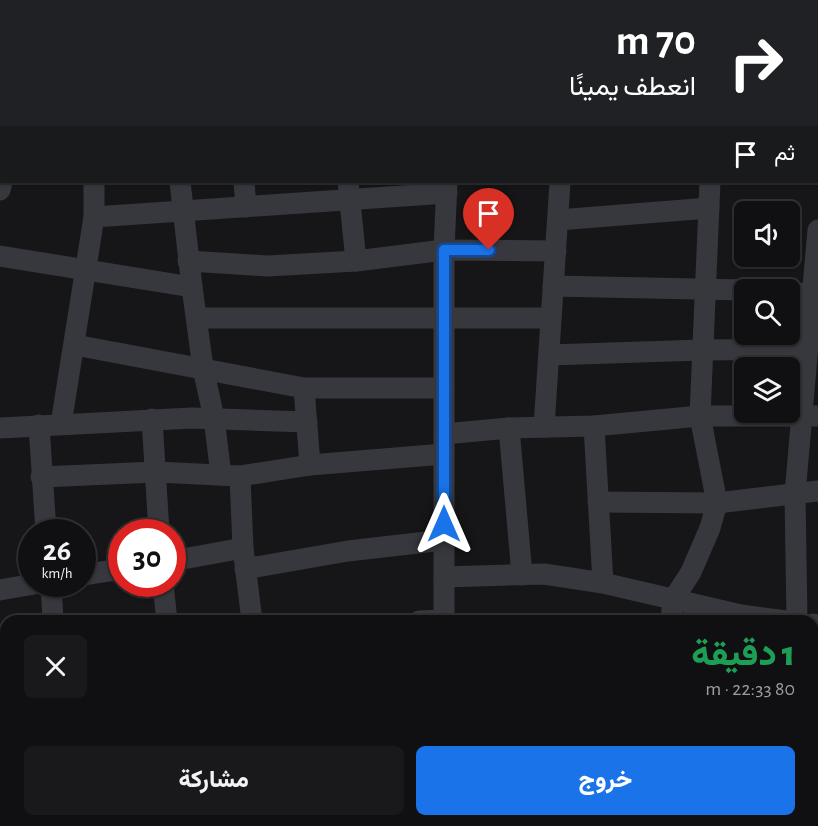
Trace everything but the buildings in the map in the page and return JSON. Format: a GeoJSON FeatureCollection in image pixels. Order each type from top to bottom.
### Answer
{"type":"FeatureCollection","features":[{"type":"Feature","properties":{"kind":"street"},"geometry":{"type":"LineString","coordinates":[[91,0],[162,0]]}},
{"type":"Feature","properties":{"kind":"street"},"geometry":{"type":"LineString","coordinates":[[61,424],[94,217],[94,183]]}},
{"type":"Feature","properties":{"kind":"street"},"geometry":{"type":"LineString","coordinates":[[180,183],[203,368],[230,476],[243,548],[251,615]]}},
{"type":"Feature","properties":{"kind":"street"},"geometry":{"type":"LineString","coordinates":[[244,183],[246,207]]}},
{"type":"Feature","properties":{"kind":"street"},"geometry":{"type":"LineString","coordinates":[[544,427],[560,183]]}},
{"type":"Feature","properties":{"kind":"street"},"geometry":{"type":"LineString","coordinates":[[672,615],[673,600],[691,572],[710,528],[717,503],[700,416],[710,183]]}},
{"type":"Feature","properties":{"kind":"street"},"geometry":{"type":"LineString","coordinates":[[94,217],[246,207],[349,190],[447,187],[444,250],[444,615]]}},
{"type":"Feature","properties":{"kind":"street"},"geometry":{"type":"LineString","coordinates":[[349,190],[356,261]]}},
{"type":"Feature","properties":{"kind":"street"},"geometry":{"type":"LineString","coordinates":[[558,220],[709,208]]}},
{"type":"Feature","properties":{"kind":"street"},"geometry":{"type":"LineString","coordinates":[[797,615],[795,494],[810,416],[808,349],[815,294],[818,230]]}},
{"type":"Feature","properties":{"kind":"street"},"geometry":{"type":"LineString","coordinates":[[188,261],[268,266],[356,261],[444,250],[556,251]]}},
{"type":"Feature","properties":{"kind":"street"},"geometry":{"type":"LineString","coordinates":[[0,256],[192,287]]}},
{"type":"Feature","properties":{"kind":"street"},"geometry":{"type":"LineString","coordinates":[[553,286],[734,289]]}},
{"type":"Feature","properties":{"kind":"street"},"geometry":{"type":"LineString","coordinates":[[800,293],[815,294]]}},
{"type":"Feature","properties":{"kind":"street"},"geometry":{"type":"LineString","coordinates":[[197,318],[551,318]]}},
{"type":"Feature","properties":{"kind":"street"},"geometry":{"type":"LineString","coordinates":[[75,345],[304,388],[444,388]]}},
{"type":"Feature","properties":{"kind":"street"},"geometry":{"type":"LineString","coordinates":[[549,356],[702,350],[808,349]]}},
{"type":"Feature","properties":{"kind":"street"},"geometry":{"type":"LineString","coordinates":[[304,388],[310,465]]}},
{"type":"Feature","properties":{"kind":"street"},"geometry":{"type":"LineString","coordinates":[[41,477],[156,472],[230,476],[444,444],[509,428],[594,426],[700,416],[810,416]]}},
{"type":"Feature","properties":{"kind":"street"},"geometry":{"type":"LineString","coordinates":[[0,428],[152,419],[214,418],[307,422]]}},
{"type":"Feature","properties":{"kind":"street"},"geometry":{"type":"LineString","coordinates":[[152,419],[158,519]]}},
{"type":"Feature","properties":{"kind":"street"},"geometry":{"type":"LineString","coordinates":[[39,425],[45,519]]}},
{"type":"Feature","properties":{"kind":"street"},"geometry":{"type":"LineString","coordinates":[[594,426],[603,583]]}},
{"type":"Feature","properties":{"kind":"street"},"geometry":{"type":"LineString","coordinates":[[509,428],[522,575]]}},
{"type":"Feature","properties":{"kind":"street"},"geometry":{"type":"LineString","coordinates":[[598,502],[717,503],[818,491]]}},
{"type":"Feature","properties":{"kind":"street"},"geometry":{"type":"LineString","coordinates":[[245,569],[348,551],[444,540]]}},
{"type":"Feature","properties":{"kind":"street"},"geometry":{"type":"LineString","coordinates":[[186,558],[243,548]]}},
{"type":"Feature","properties":{"kind":"street"},"geometry":{"type":"LineString","coordinates":[[444,577],[544,574],[603,583],[730,615]]}},
{"type":"Feature","properties":{"kind":"street"},"geometry":{"type":"LineString","coordinates":[[0,590],[18,587]]}},
{"type":"Feature","properties":{"kind":"street"},"geometry":{"type":"LineString","coordinates":[[52,597],[53,615]]}},
{"type":"Feature","properties":{"kind":"street"},"geometry":{"type":"LineString","coordinates":[[164,597],[166,615]]}},
{"type":"Feature","properties":{"kind":"route"},"geometry":{"type":"LineString","coordinates":[[444,524],[444,250],[489,250]]}}]}
